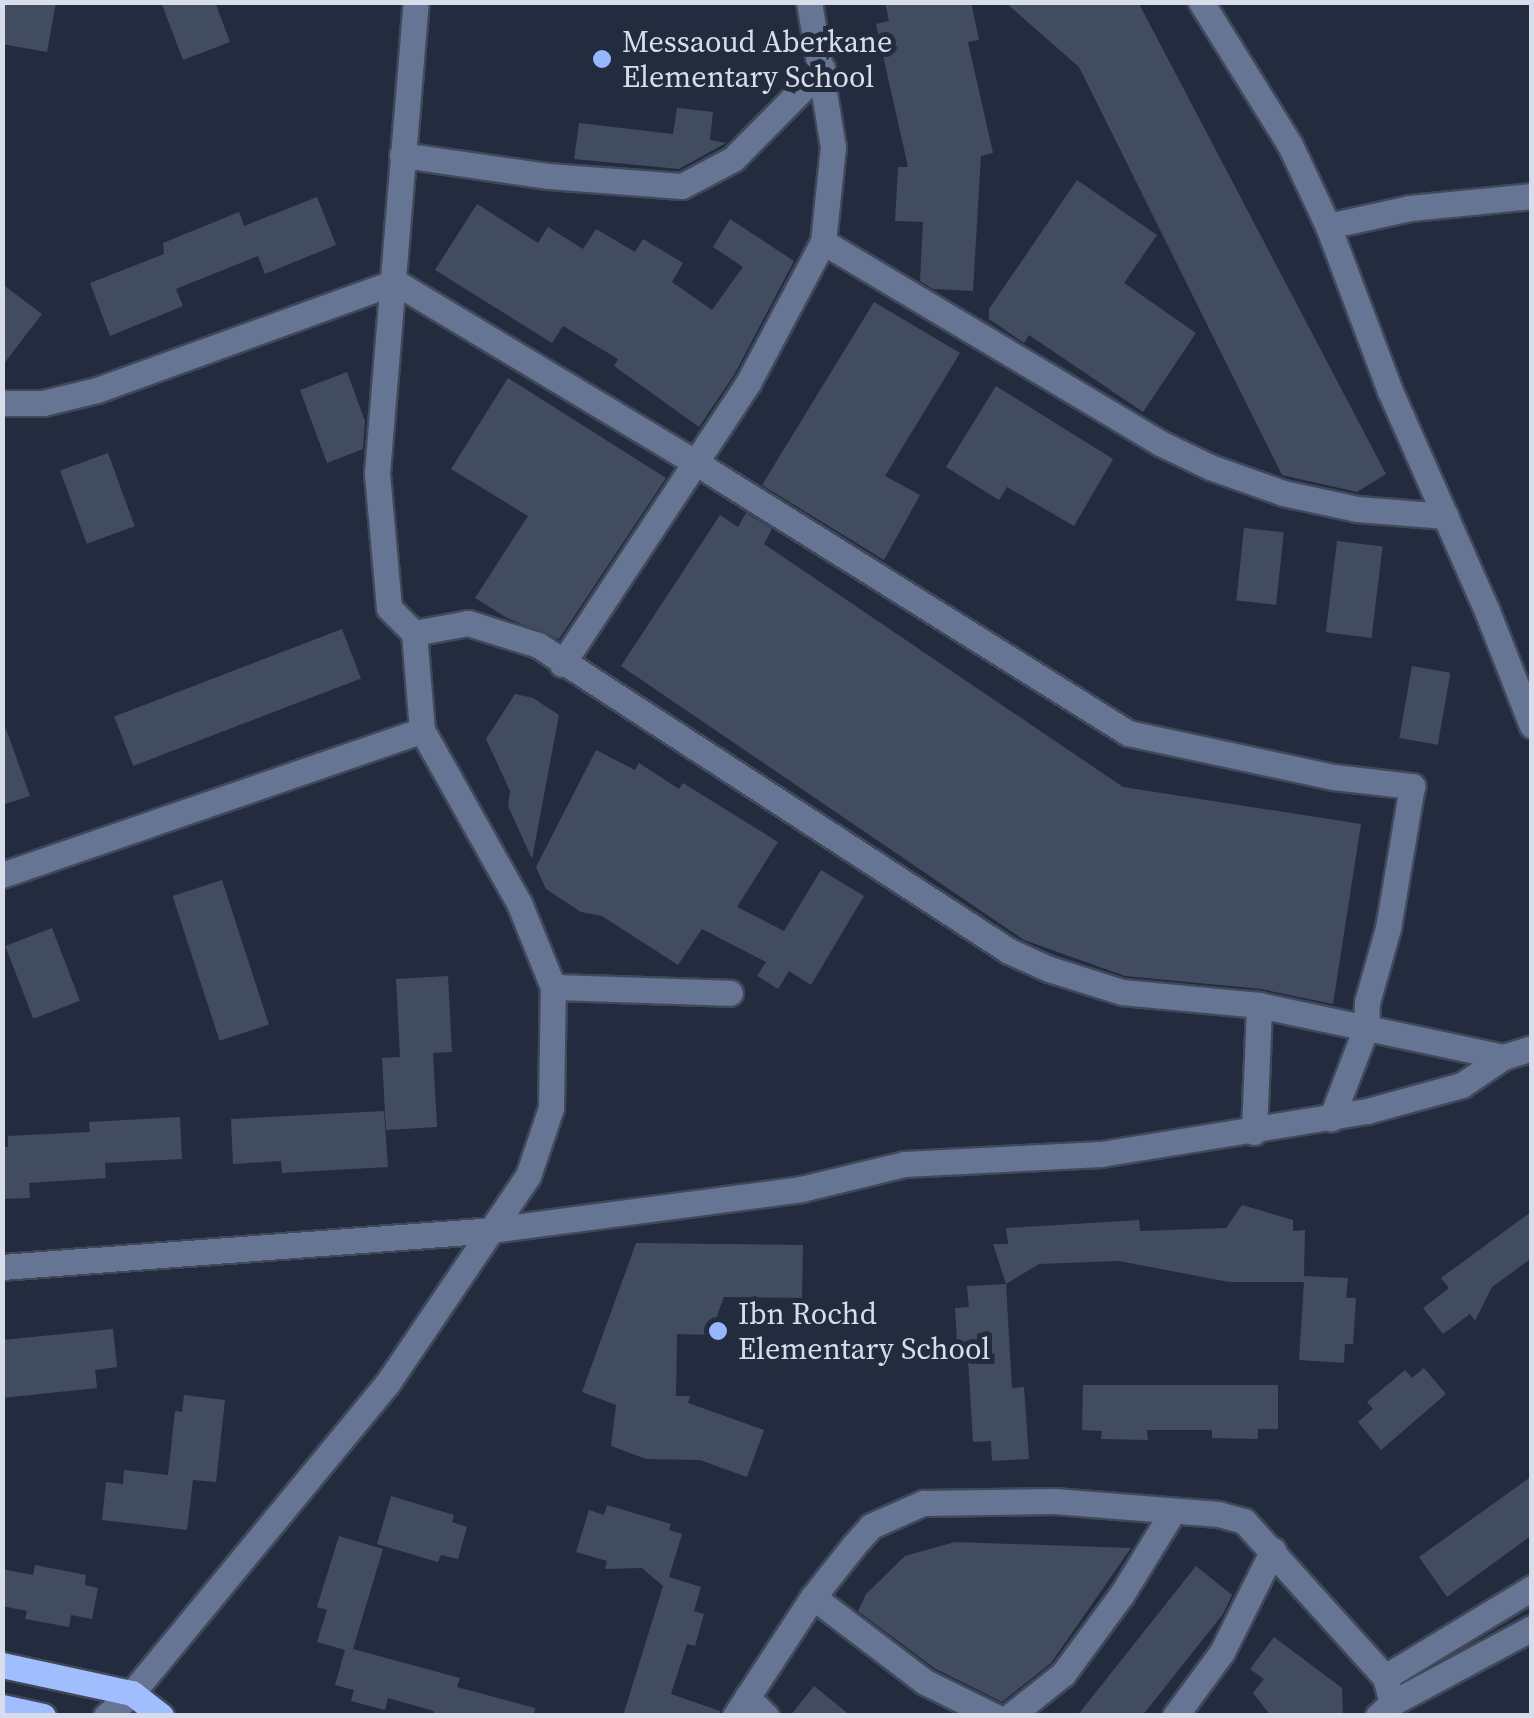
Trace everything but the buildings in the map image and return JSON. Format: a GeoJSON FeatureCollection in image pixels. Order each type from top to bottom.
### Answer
{"type":"FeatureCollection","features":[{"type":"Feature","properties":{"kind":"main road"},"geometry":{"type":"LineString","coordinates":[[2,1665],[132,1693],[161,1716]]}},
{"type":"Feature","properties":{"kind":"main road"},"geometry":{"type":"LineString","coordinates":[[2,1707],[43,1716]]}},
{"type":"Feature","properties":{"kind":"street"},"geometry":{"type":"LineString","coordinates":[[106,1716],[132,1693],[387,1384],[528,1176],[552,1108],[553,987],[519,903],[422,730],[414,632],[389,608],[377,473],[416,2]]}},
{"type":"Feature","properties":{"kind":"street"},"geometry":{"type":"LineString","coordinates":[[562,664],[698,464],[748,383],[823,242],[833,147],[810,2]]}},
{"type":"Feature","properties":{"kind":"street"},"geometry":{"type":"LineString","coordinates":[[1201,2],[1290,144],[1328,226],[1390,391],[1532,726]]}},
{"type":"Feature","properties":{"kind":"street"},"geometry":{"type":"LineString","coordinates":[[402,154],[583,180],[682,186],[732,158],[822,69]]}},
{"type":"Feature","properties":{"kind":"street"},"geometry":{"type":"LineString","coordinates":[[1328,226],[1410,208],[1532,196]]}},
{"type":"Feature","properties":{"kind":"street"},"geometry":{"type":"LineString","coordinates":[[823,242],[1160,443],[1210,467],[1283,493],[1358,509],[1446,516]]}},
{"type":"Feature","properties":{"kind":"street"},"geometry":{"type":"LineString","coordinates":[[2,403],[43,403],[98,390],[395,282]]}},
{"type":"Feature","properties":{"kind":"street"},"geometry":{"type":"LineString","coordinates":[[395,282],[698,464],[1128,733],[1222,756],[1412,786],[1388,928],[1366,1002],[1366,1028],[1331,1119]]}},
{"type":"Feature","properties":{"kind":"street"},"geometry":{"type":"LineString","coordinates":[[414,632],[468,623],[538,645],[1009,951],[1049,970],[1122,992],[1258,1005],[1502,1056]]}},
{"type":"Feature","properties":{"kind":"street"},"geometry":{"type":"LineString","coordinates":[[2,876],[422,730]]}},
{"type":"Feature","properties":{"kind":"street"},"geometry":{"type":"LineString","coordinates":[[553,987],[730,993]]}},
{"type":"Feature","properties":{"kind":"street"},"geometry":{"type":"LineString","coordinates":[[1254,1132],[1258,1005]]}},
{"type":"Feature","properties":{"kind":"street"},"geometry":{"type":"LineString","coordinates":[[2,1267],[491,1230],[801,1189],[904,1164],[1101,1154],[1331,1119],[1462,1085],[1502,1056],[1532,1048]]}},
{"type":"Feature","properties":{"kind":"street"},"geometry":{"type":"LineString","coordinates":[[766,1716],[741,1706],[813,1597],[871,1526],[923,1504],[1054,1502],[1218,1514],[1244,1522],[1385,1677],[1385,1709],[1532,1628]]}},
{"type":"Feature","properties":{"kind":"street"},"geometry":{"type":"LineString","coordinates":[[1010,1716],[1063,1674],[1122,1594],[1173,1511]]}},
{"type":"Feature","properties":{"kind":"street"},"geometry":{"type":"LineString","coordinates":[[1175,1716],[1222,1652],[1273,1550]]}},
{"type":"Feature","properties":{"kind":"street"},"geometry":{"type":"LineString","coordinates":[[1385,1677],[1532,1588]]}},
{"type":"Feature","properties":{"kind":"street"},"geometry":{"type":"LineString","coordinates":[[813,1597],[890,1659],[925,1682],[994,1716]]}},
{"type":"Feature","properties":{"kind":"place","name":"Messaoud Aberkane Elementary School"},"geometry":{"type":"Point","coordinates":[602,59]}},
{"type":"Feature","properties":{"kind":"place","name":"Ibn Rochd Elementary School"},"geometry":{"type":"Point","coordinates":[718,1331]}}]}
